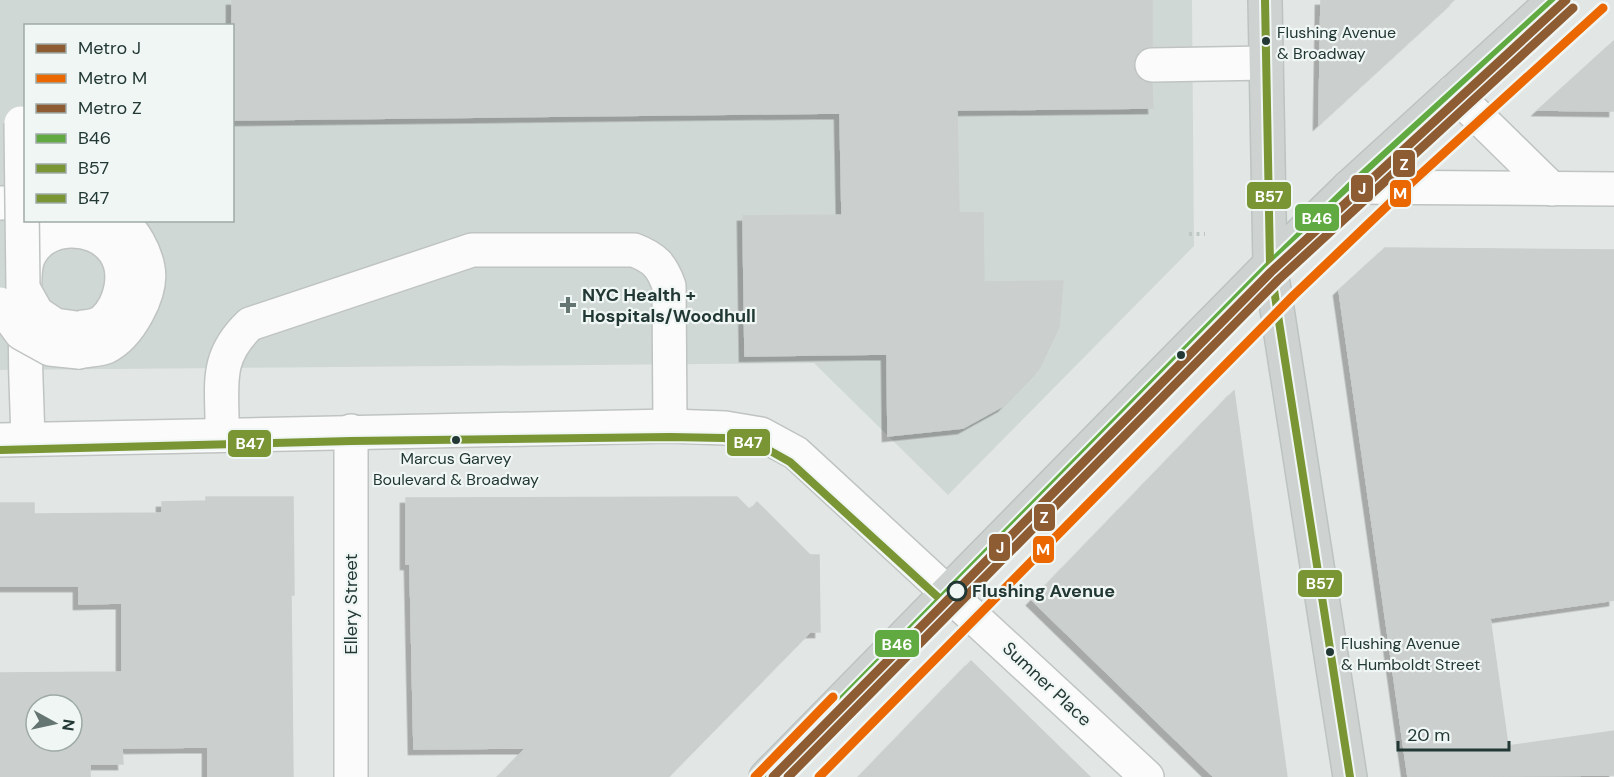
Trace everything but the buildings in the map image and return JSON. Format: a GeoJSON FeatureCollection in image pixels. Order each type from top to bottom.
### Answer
{"type":"FeatureCollection","features":[{"type":"Feature","properties":{"kind":"main road"},"geometry":{"type":"LineString","coordinates":[[1265,0],[1270,264],[1350,777]]}},
{"type":"Feature","properties":{"kind":"main road"},"geometry":{"type":"LineString","coordinates":[[766,777],[1270,264],[1349,187],[1554,0]]}},
{"type":"Feature","properties":{"kind":"street"},"geometry":{"type":"LineString","coordinates":[[1152,65],[1266,63]]}},
{"type":"Feature","properties":{"kind":"street"},"geometry":{"type":"LineString","coordinates":[[1453,92],[1552,189]]}},
{"type":"Feature","properties":{"kind":"street"},"geometry":{"type":"LineString","coordinates":[[21,123],[22,288],[37,313],[77,340],[106,347],[129,329],[143,301],[149,270],[141,246],[123,222]]}},
{"type":"Feature","properties":{"kind":"street"},"geometry":{"type":"LineString","coordinates":[[1349,187],[1614,189]]}},
{"type":"Feature","properties":{"kind":"street"},"geometry":{"type":"LineString","coordinates":[[0,203],[24,202]]}},
{"type":"Feature","properties":{"kind":"street"},"geometry":{"type":"LineString","coordinates":[[0,304],[21,333],[50,349],[77,340],[102,323],[119,300],[122,270],[114,250],[90,233],[65,231],[44,236],[28,256],[25,322],[14,439]]}},
{"type":"Feature","properties":{"kind":"street"},"geometry":{"type":"LineString","coordinates":[[222,434],[223,361],[235,338],[250,324],[472,250],[634,250],[651,256],[663,268],[669,286],[670,426]]}},
{"type":"Feature","properties":{"kind":"street","name":"Sumner Place"},"geometry":{"type":"LineString","coordinates":[[14,439],[670,426],[724,428],[761,434],[796,453],[1147,777]]}},
{"type":"Feature","properties":{"kind":"street","name":"Ellery Street"},"geometry":{"type":"LineString","coordinates":[[351,431],[351,777]]}},
{"type":"Feature","properties":{"kind":"path"},"geometry":{"type":"LineString","coordinates":[[1189,234],[1205,234]]}},
{"type":"Feature","properties":{"kind":"shaded area","name":"NYC Health + Hospitals/Woodhull"},"geometry":{"type":"Polygon","coordinates":[[[0,0],[1192,0],[1194,246],[948,495],[814,363],[0,370],[0,0]]]}},
{"type":"Feature","properties":{"kind":"metro line","name":"J"},"geometry":{"type":"LineString","coordinates":[[773,777],[1271,272],[1566,0]]}},
{"type":"Feature","properties":{"kind":"metro line","name":"Z"},"geometry":{"type":"LineString","coordinates":[[788,777],[1278,280],[1573,8]]}},
{"type":"Feature","properties":{"kind":"metro line","name":"M"},"geometry":{"type":"LineString","coordinates":[[819,777],[1293,296],[1411,183],[1603,8]]}},
{"type":"Feature","properties":{"kind":"metro line","name":"M"},"geometry":{"type":"LineString","coordinates":[[755,777],[833,697]]}},
{"type":"Feature","properties":{"kind":"transit line","name":"B57"},"geometry":{"type":"LineString","coordinates":[[1265,0],[1270,264],[1350,777]]}},
{"type":"Feature","properties":{"kind":"transit line","name":"B46"},"geometry":{"type":"LineString","coordinates":[[766,777],[1270,264],[1349,187],[1554,0]]}},
{"type":"Feature","properties":{"kind":"transit line","name":"B47"},"geometry":{"type":"LineString","coordinates":[[0,450],[351,441],[724,438],[758,444],[790,462],[940,599]]}},
{"type":"Feature","properties":{"kind":"transit line","name":"B47"},"geometry":{"type":"LineString","coordinates":[[781,777],[955,598]]}},
{"type":"Feature","properties":{"kind":"place","name":"Flushing Avenue & Broadway"},"geometry":{"type":"Point","coordinates":[1266,41]}},
{"type":"Feature","properties":{"kind":"place","name":"NYC Health + Hospitals/Woodhull"},"geometry":{"type":"Point","coordinates":[568,305]}},
{"type":"Feature","properties":{"kind":"place","name":"Marcus Garvey Boulevard & Broadway"},"geometry":{"type":"Point","coordinates":[456,440]}},
{"type":"Feature","properties":{"kind":"place","name":"Flushing Avenue"},"geometry":{"type":"Point","coordinates":[957,591]}},
{"type":"Feature","properties":{"kind":"place","name":"Flushing Avenue & Humboldt Street"},"geometry":{"type":"Point","coordinates":[1330,652]}}]}
